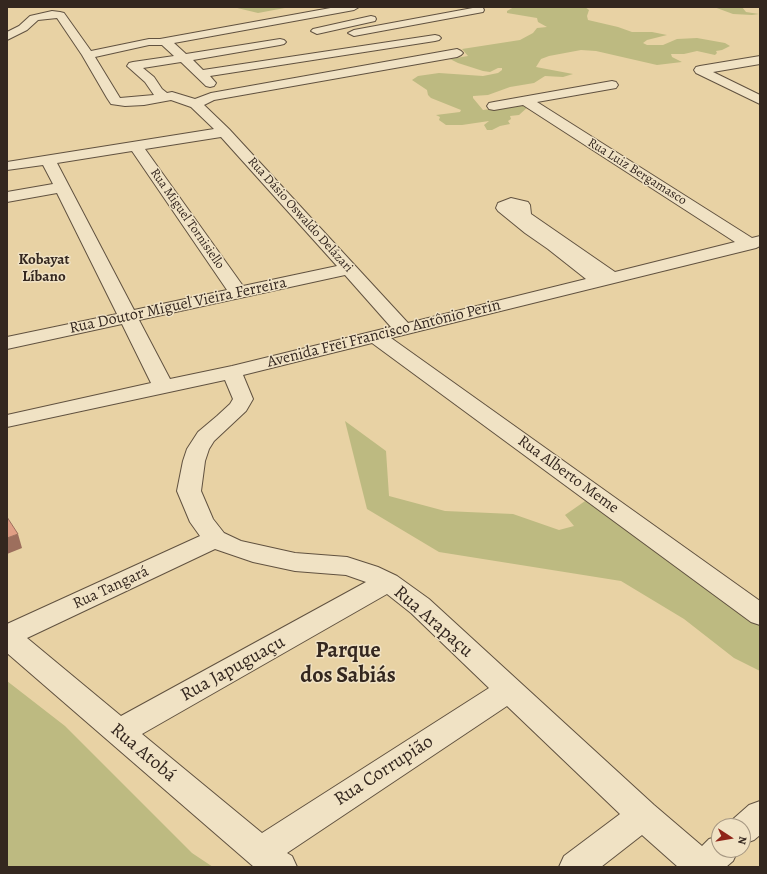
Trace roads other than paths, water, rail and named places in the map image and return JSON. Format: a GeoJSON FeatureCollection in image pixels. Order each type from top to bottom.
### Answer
{"type":"FeatureCollection","features":[{"type":"Feature","properties":{"kind":"street"},"geometry":{"type":"LineString","coordinates":[[88,55],[149,42],[160,42],[351,8],[400,24]]}},
{"type":"Feature","properties":{"kind":"street"},"geometry":{"type":"LineString","coordinates":[[354,33],[479,10]]}},
{"type":"Feature","properties":{"kind":"street"},"geometry":{"type":"LineString","coordinates":[[7,37],[23,28],[34,18],[52,14],[60,15],[88,55],[99,76],[116,101],[125,102],[144,101],[172,96],[196,104],[211,97],[457,53]]}},
{"type":"Feature","properties":{"kind":"street"},"geometry":{"type":"LineString","coordinates":[[317,31],[378,18]]}},
{"type":"Feature","properties":{"kind":"street"},"geometry":{"type":"LineString","coordinates":[[200,74],[434,38]]}},
{"type":"Feature","properties":{"kind":"street"},"geometry":{"type":"LineString","coordinates":[[160,42],[169,44],[223,95]]}},
{"type":"Feature","properties":{"kind":"street"},"geometry":{"type":"LineString","coordinates":[[164,97],[157,91],[150,80],[133,66],[280,42]]}},
{"type":"Feature","properties":{"kind":"street"},"geometry":{"type":"LineString","coordinates":[[760,60],[700,70],[760,100]]}},
{"type":"Feature","properties":{"kind":"street"},"geometry":{"type":"LineString","coordinates":[[494,106],[612,85]]}},
{"type":"Feature","properties":{"kind":"street","name":"Rua Luiz Bergamasco"},"geometry":{"type":"LineString","coordinates":[[524,100],[755,242]]}},
{"type":"Feature","properties":{"kind":"street","name":"Rua Dásio Oswaldo Delázari"},"geometry":{"type":"LineString","coordinates":[[196,104],[224,132],[403,328]]}},
{"type":"Feature","properties":{"kind":"street"},"geometry":{"type":"LineString","coordinates":[[7,166],[224,132]]}},
{"type":"Feature","properties":{"kind":"street","name":"Rua Miguel Tornisiello"},"geometry":{"type":"LineString","coordinates":[[136,146],[238,292]]}},
{"type":"Feature","properties":{"kind":"street"},"geometry":{"type":"LineString","coordinates":[[48,160],[163,386]]}},
{"type":"Feature","properties":{"kind":"street"},"geometry":{"type":"LineString","coordinates":[[7,197],[63,187]]}},
{"type":"Feature","properties":{"kind":"street"},"geometry":{"type":"LineString","coordinates":[[511,203],[522,205],[522,212],[525,217],[605,279],[531,230],[504,208],[504,206],[511,203]]}},
{"type":"Feature","properties":{"kind":"street","name":"Avenida Frei Francisco Antônio Perin"},"geometry":{"type":"LineString","coordinates":[[7,422],[163,386],[232,372],[403,328],[755,242]]}},
{"type":"Feature","properties":{"kind":"street","name":"Rua Doutor Miguel Vieira Ferreira"},"geometry":{"type":"LineString","coordinates":[[7,343],[349,269]]}},
{"type":"Feature","properties":{"kind":"street","name":"Rua Alberto Meme"},"geometry":{"type":"LineString","coordinates":[[375,336],[760,615]]}},
{"type":"Feature","properties":{"kind":"street","name":"Rua Arapaçu"},"geometry":{"type":"LineString","coordinates":[[232,372],[243,399],[239,407],[206,437],[198,449],[194,461],[189,491],[202,522],[215,539],[232,547],[253,553],[288,560],[347,566],[369,573],[388,582],[420,606],[643,815],[702,867]]}},
{"type":"Feature","properties":{"kind":"street","name":"Rua Tangará"},"geometry":{"type":"LineString","coordinates":[[7,636],[215,539]]}},
{"type":"Feature","properties":{"kind":"street","name":"Rua Japuguaçu"},"geometry":{"type":"LineString","coordinates":[[119,732],[388,582]]}},
{"type":"Feature","properties":{"kind":"street","name":"Rua Atobá"},"geometry":{"type":"LineString","coordinates":[[7,636],[270,860]]}},
{"type":"Feature","properties":{"kind":"street","name":"Rua Corrupião"},"geometry":{"type":"LineString","coordinates":[[270,860],[509,690]]}},
{"type":"Feature","properties":{"kind":"street"},"geometry":{"type":"LineString","coordinates":[[576,867],[643,815]]}},
{"type":"Feature","properties":{"kind":"street"},"geometry":{"type":"LineString","coordinates":[[751,823],[760,815]]}},
{"type":"Feature","properties":{"kind":"street"},"geometry":{"type":"LineString","coordinates":[[702,867],[712,858]]}},
{"type":"Feature","properties":{"kind":"district","name":"Kobayat Líbano"},"geometry":{"type":"Point","coordinates":[44,268]}},
{"type":"Feature","properties":{"kind":"district","name":"Parque dos Sabiás"},"geometry":{"type":"Point","coordinates":[348,664]}}]}
